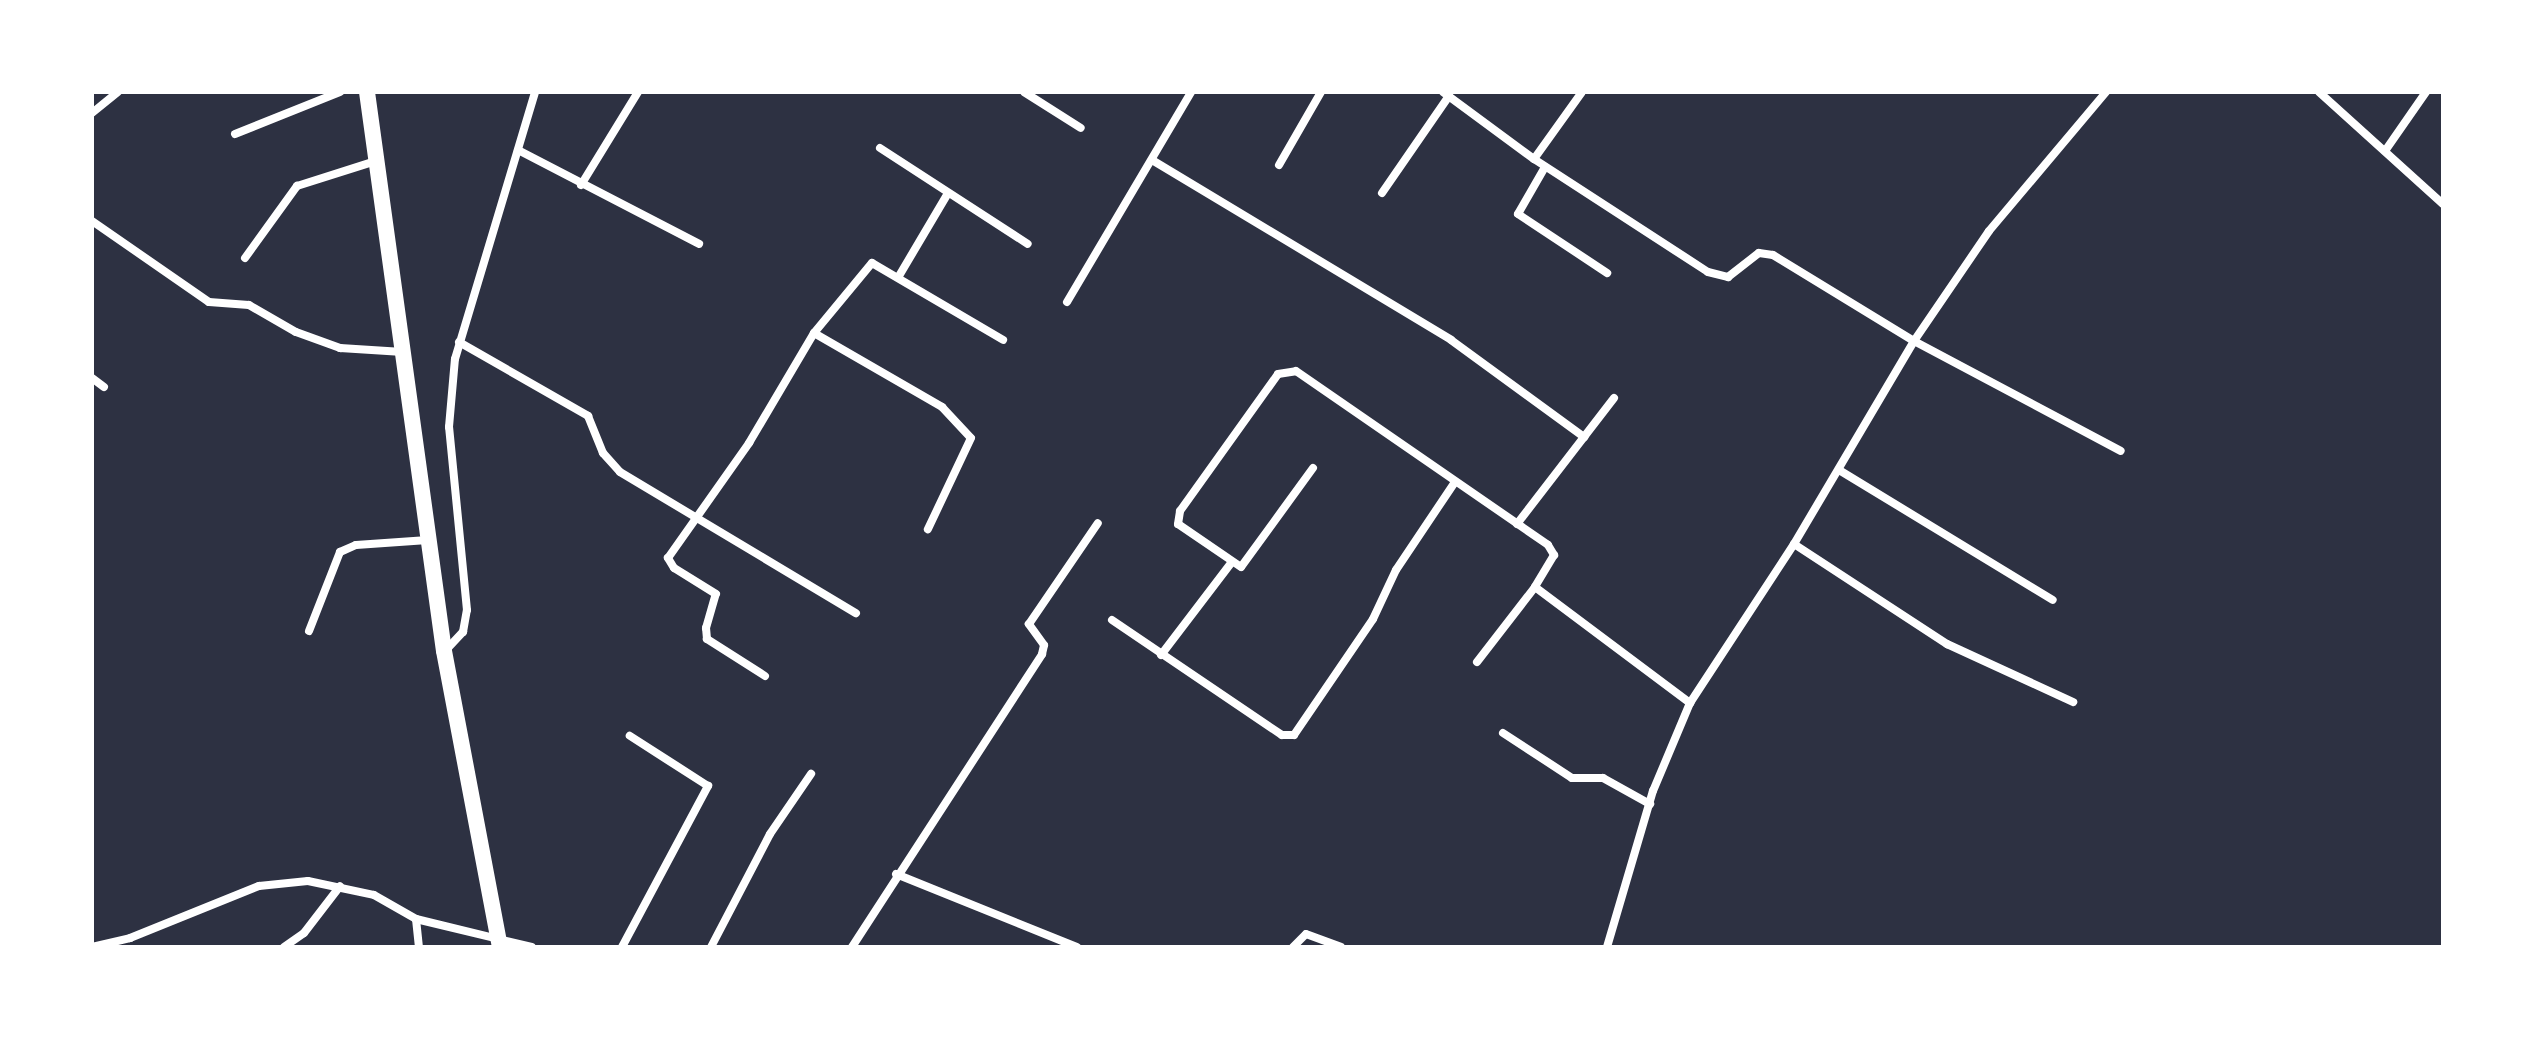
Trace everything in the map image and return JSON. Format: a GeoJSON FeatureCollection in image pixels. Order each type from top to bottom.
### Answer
{"type":"FeatureCollection","features":[{"type":"Feature","properties":{"kind":"highway"},"geometry":{"type":"LineString","coordinates":[[367,92],[444,651],[499,942]]}},
{"type":"Feature","properties":{"kind":"street"},"geometry":{"type":"LineString","coordinates":[[92,113],[118,92]]}},
{"type":"Feature","properties":{"kind":"street"},"geometry":{"type":"LineString","coordinates":[[235,134],[340,92]]}},
{"type":"Feature","properties":{"kind":"street"},"geometry":{"type":"LineString","coordinates":[[444,651],[467,622],[449,427],[459,342],[535,92]]}},
{"type":"Feature","properties":{"kind":"street"},"geometry":{"type":"LineString","coordinates":[[581,185],[638,92]]}},
{"type":"Feature","properties":{"kind":"street"},"geometry":{"type":"LineString","coordinates":[[1024,92],[1081,128]]}},
{"type":"Feature","properties":{"kind":"street"},"geometry":{"type":"LineString","coordinates":[[1067,302],[1191,92]]}},
{"type":"Feature","properties":{"kind":"street"},"geometry":{"type":"LineString","coordinates":[[1279,165],[1321,92]]}},
{"type":"Feature","properties":{"kind":"street"},"geometry":{"type":"LineString","coordinates":[[1534,159],[1582,92]]}},
{"type":"Feature","properties":{"kind":"street"},"geometry":{"type":"LineString","coordinates":[[1607,947],[1650,804],[1690,703],[1794,544],[1914,341],[1989,231],[2106,92]]}},
{"type":"Feature","properties":{"kind":"street"},"geometry":{"type":"LineString","coordinates":[[2319,92],[2443,204]]}},
{"type":"Feature","properties":{"kind":"street"},"geometry":{"type":"LineString","coordinates":[[2385,151],[2426,92]]}},
{"type":"Feature","properties":{"kind":"street"},"geometry":{"type":"LineString","coordinates":[[1382,193],[1446,94],[1545,167],[1708,272],[1728,277],[1766,252],[1914,341],[2121,451]]}},
{"type":"Feature","properties":{"kind":"street"},"geometry":{"type":"LineString","coordinates":[[880,148],[1028,244]]}},
{"type":"Feature","properties":{"kind":"street"},"geometry":{"type":"LineString","coordinates":[[518,150],[581,185],[637,208],[699,244]]}},
{"type":"Feature","properties":{"kind":"street"},"geometry":{"type":"LineString","coordinates":[[245,258],[297,186],[377,160]]}},
{"type":"Feature","properties":{"kind":"street"},"geometry":{"type":"LineString","coordinates":[[1152,160],[1451,340],[1584,437]]}},
{"type":"Feature","properties":{"kind":"street"},"geometry":{"type":"LineString","coordinates":[[1545,167],[1518,214],[1607,273]]}},
{"type":"Feature","properties":{"kind":"street"},"geometry":{"type":"LineString","coordinates":[[899,276],[948,193]]}},
{"type":"Feature","properties":{"kind":"street"},"geometry":{"type":"LineString","coordinates":[[92,221],[209,302],[249,305],[296,332],[340,348],[403,352]]}},
{"type":"Feature","properties":{"kind":"street"},"geometry":{"type":"LineString","coordinates":[[765,676],[707,639],[706,628],[716,594],[669,563],[670,552],[749,443],[814,333],[867,264],[899,276],[1003,340]]}},
{"type":"Feature","properties":{"kind":"street"},"geometry":{"type":"LineString","coordinates":[[814,333],[942,407],[971,438],[928,529]]}},
{"type":"Feature","properties":{"kind":"street"},"geometry":{"type":"LineString","coordinates":[[459,342],[588,416],[610,463],[694,518],[856,613]]}},
{"type":"Feature","properties":{"kind":"street"},"geometry":{"type":"LineString","coordinates":[[1313,468],[1245,564],[1231,563],[1182,530],[1177,517],[1282,369],[1296,371],[1517,524],[1554,555],[1535,587],[1477,662]]}},
{"type":"Feature","properties":{"kind":"street"},"geometry":{"type":"LineString","coordinates":[[92,378],[104,387]]}},
{"type":"Feature","properties":{"kind":"street"},"geometry":{"type":"LineString","coordinates":[[1517,524],[1614,398]]}},
{"type":"Feature","properties":{"kind":"street"},"geometry":{"type":"LineString","coordinates":[[1839,470],[2053,600]]}},
{"type":"Feature","properties":{"kind":"street"},"geometry":{"type":"LineString","coordinates":[[1112,620],[1282,735],[1294,735],[1455,482]]}},
{"type":"Feature","properties":{"kind":"street"},"geometry":{"type":"LineString","coordinates":[[852,947],[896,874],[1042,654],[1044,645],[1029,629],[1033,616],[1098,523]]}},
{"type":"Feature","properties":{"kind":"street"},"geometry":{"type":"LineString","coordinates":[[309,631],[340,552],[356,545],[429,540]]}},
{"type":"Feature","properties":{"kind":"street"},"geometry":{"type":"LineString","coordinates":[[1794,544],[1947,644],[2073,702]]}},
{"type":"Feature","properties":{"kind":"street"},"geometry":{"type":"LineString","coordinates":[[1161,655],[1231,563]]}},
{"type":"Feature","properties":{"kind":"street"},"geometry":{"type":"LineString","coordinates":[[1535,587],[1690,703]]}},
{"type":"Feature","properties":{"kind":"street"},"geometry":{"type":"LineString","coordinates":[[1503,733],[1572,778],[1603,778],[1650,804]]}},
{"type":"Feature","properties":{"kind":"street"},"geometry":{"type":"LineString","coordinates":[[622,947],[708,786],[630,736]]}},
{"type":"Feature","properties":{"kind":"street"},"geometry":{"type":"LineString","coordinates":[[711,947],[770,834],[811,774]]}},
{"type":"Feature","properties":{"kind":"street"},"geometry":{"type":"LineString","coordinates":[[896,874],[1077,947]]}},
{"type":"Feature","properties":{"kind":"street"},"geometry":{"type":"LineString","coordinates":[[92,947],[128,942],[259,886],[308,881],[374,895],[416,919],[499,942],[532,947]]}},
{"type":"Feature","properties":{"kind":"street"},"geometry":{"type":"LineString","coordinates":[[284,947],[304,933],[340,886]]}},
{"type":"Feature","properties":{"kind":"street"},"geometry":{"type":"LineString","coordinates":[[416,919],[419,947]]}},
{"type":"Feature","properties":{"kind":"street"},"geometry":{"type":"LineString","coordinates":[[1293,947],[1306,934],[1341,947]]}}]}
